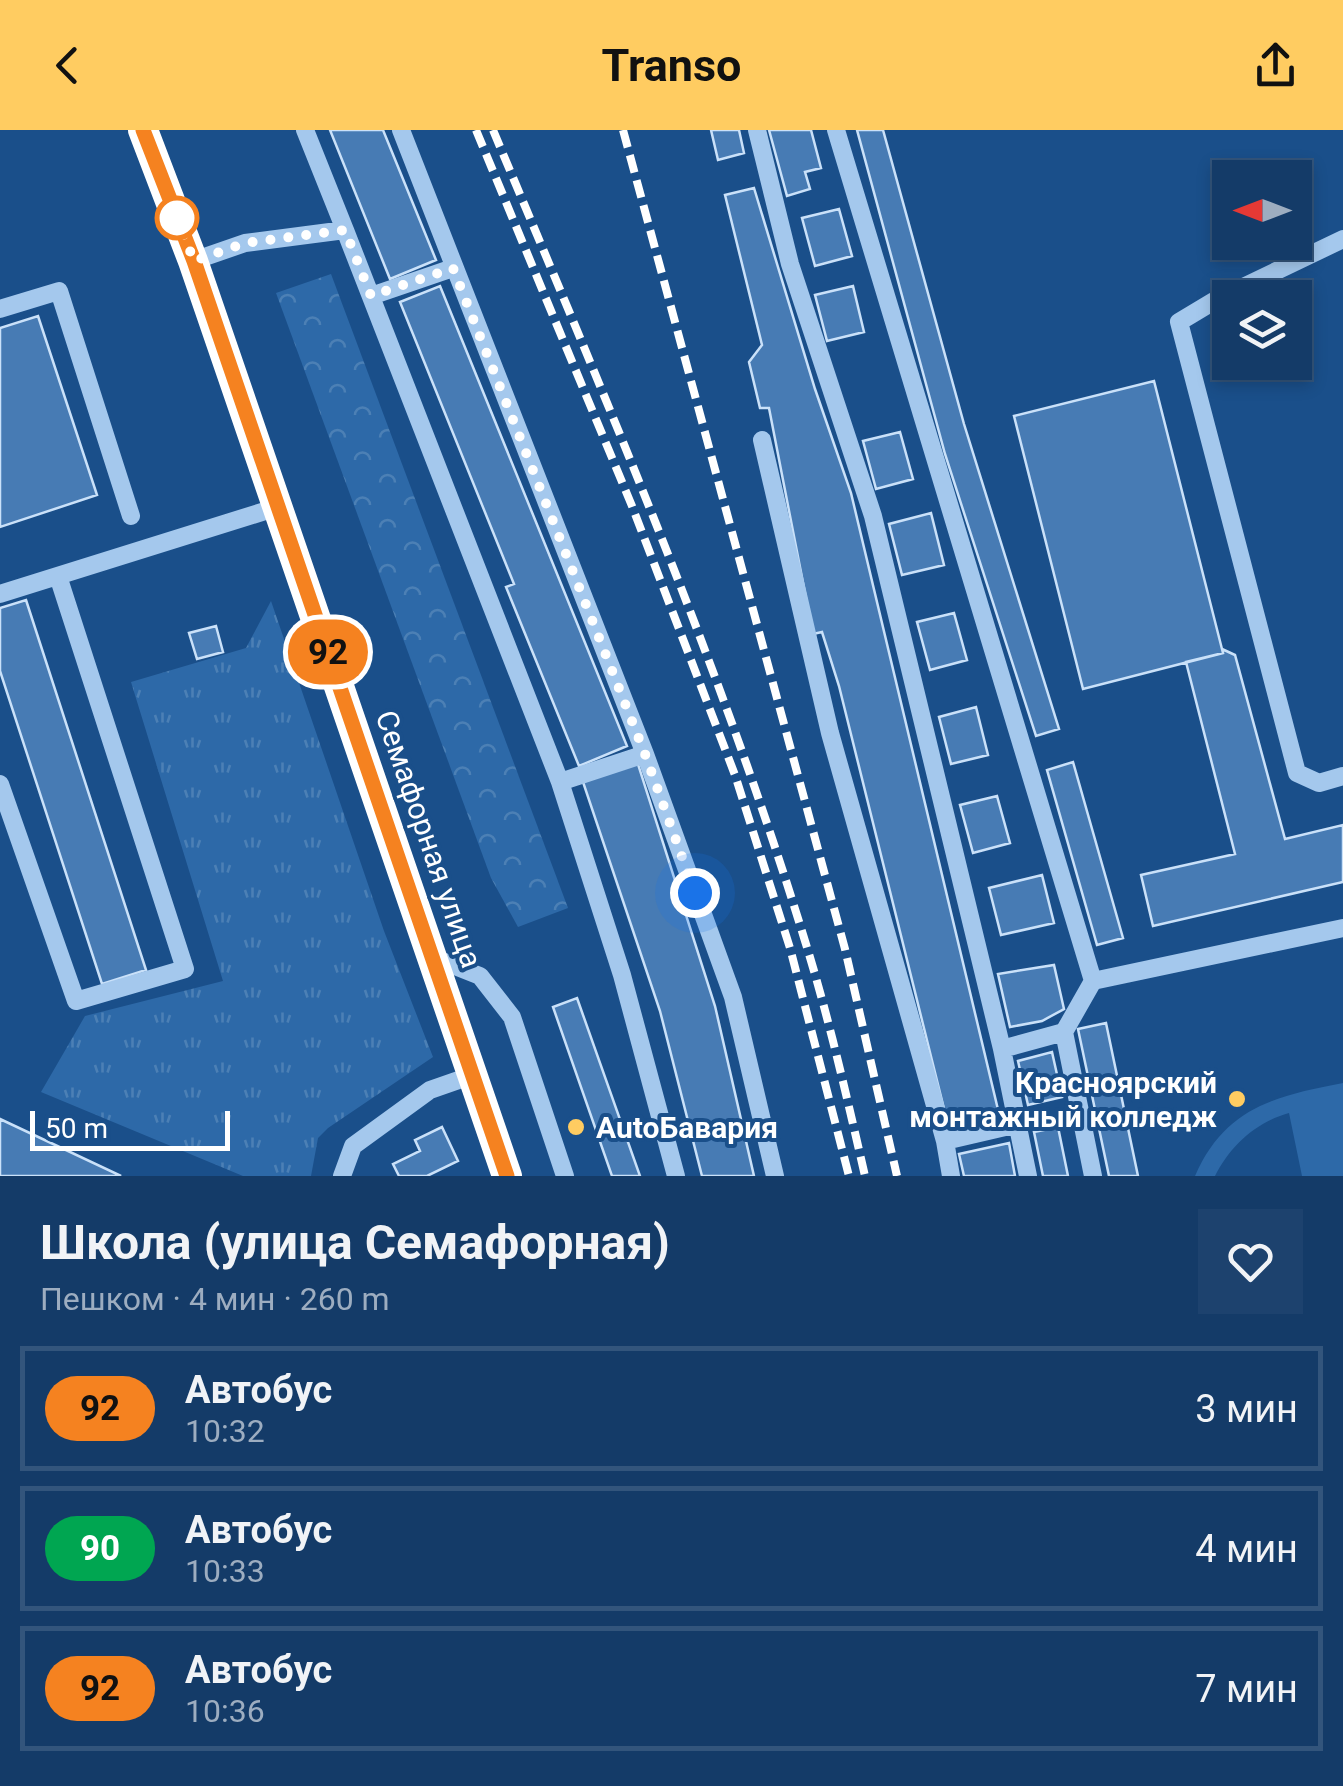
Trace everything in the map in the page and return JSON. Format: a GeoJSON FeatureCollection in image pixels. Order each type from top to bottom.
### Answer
{"type":"FeatureCollection","features":[{"type":"Feature","properties":{"kind":"highway","name":"Семафорная улица"},"geometry":{"type":"LineString","coordinates":[[143,130],[194,261],[507,1176]]}},
{"type":"Feature","properties":{"kind":"street"},"geometry":{"type":"LineString","coordinates":[[305,130],[560,782],[622,975],[676,1176]]}},
{"type":"Feature","properties":{"kind":"street"},"geometry":{"type":"LineString","coordinates":[[401,130],[645,754],[733,998],[775,1176]]}},
{"type":"Feature","properties":{"kind":"street"},"geometry":{"type":"LineString","coordinates":[[757,130],[790,264],[872,516],[1002,1049],[1028,1176]]}},
{"type":"Feature","properties":{"kind":"street"},"geometry":{"type":"LineString","coordinates":[[836,130],[1093,982],[1064,1032],[1092,1176]]}},
{"type":"Feature","properties":{"kind":"street"},"geometry":{"type":"LineString","coordinates":[[194,261],[245,243],[345,230]]}},
{"type":"Feature","properties":{"kind":"street"},"geometry":{"type":"LineString","coordinates":[[1343,239],[1179,322],[1297,773],[1319,784],[1343,776]]}},
{"type":"Feature","properties":{"kind":"street"},"geometry":{"type":"LineString","coordinates":[[371,296],[453,268]]}},
{"type":"Feature","properties":{"kind":"street"},"geometry":{"type":"LineString","coordinates":[[0,309],[59,290],[132,516]]}},
{"type":"Feature","properties":{"kind":"street"},"geometry":{"type":"LineString","coordinates":[[762,440],[830,732],[945,1140],[951,1176]]}},
{"type":"Feature","properties":{"kind":"street"},"geometry":{"type":"LineString","coordinates":[[0,594],[278,507]]}},
{"type":"Feature","properties":{"kind":"street"},"geometry":{"type":"LineString","coordinates":[[0,784],[76,1000],[185,969],[58,576]]}},
{"type":"Feature","properties":{"kind":"street"},"geometry":{"type":"LineString","coordinates":[[560,782],[645,754]]}},
{"type":"Feature","properties":{"kind":"street"},"geometry":{"type":"LineString","coordinates":[[1093,982],[1343,928]]}},
{"type":"Feature","properties":{"kind":"street"},"geometry":{"type":"LineString","coordinates":[[432,957],[480,976],[512,1017],[566,1176]]}},
{"type":"Feature","properties":{"kind":"street"},"geometry":{"type":"LineString","coordinates":[[1002,1049],[1064,1032]]}},
{"type":"Feature","properties":{"kind":"street"},"geometry":{"type":"LineString","coordinates":[[342,1176],[353,1146],[430,1090],[473,1074]]}},
{"type":"Feature","properties":{"kind":"street"},"geometry":{"type":"LineString","coordinates":[[945,1140],[1018,1124]]}},
{"type":"Feature","properties":{"kind":"green space"},"geometry":{"type":"Polygon","coordinates":[[[331,274],[568,908],[518,927],[491,878],[276,293],[331,274]]]}},
{"type":"Feature","properties":{"kind":"green space"},"geometry":{"type":"Polygon","coordinates":[[[271,601],[384,931],[433,1057],[328,1128],[318,1138],[311,1176],[243,1176],[41,1092],[85,1016],[223,981],[131,682],[246,648],[271,601]]]}},
{"type":"Feature","properties":{"kind":"green space"},"geometry":{"type":"Polygon","coordinates":[[[1343,1083],[1343,1176],[1302,1176],[1289,1113],[1266,1122],[1245,1137],[1215,1176],[1195,1176],[1221,1134],[1255,1108],[1296,1093],[1343,1083]]]}},
{"type":"Feature","properties":{"kind":"building"},"geometry":{"type":"Polygon","coordinates":[[[330,130],[383,130],[436,260],[390,279],[330,130]]]}},
{"type":"Feature","properties":{"kind":"building"},"geometry":{"type":"Polygon","coordinates":[[[711,130],[739,130],[744,153],[718,160],[711,130]]]}},
{"type":"Feature","properties":{"kind":"building"},"geometry":{"type":"Polygon","coordinates":[[[769,130],[811,130],[821,168],[805,172],[810,189],[787,196],[769,130]]]}},
{"type":"Feature","properties":{"kind":"building"},"geometry":{"type":"Polygon","coordinates":[[[857,130],[883,130],[964,424],[1059,729],[1036,736],[945,454],[857,130]]]}},
{"type":"Feature","properties":{"kind":"building"},"geometry":{"type":"Polygon","coordinates":[[[754,188],[851,493],[1000,1118],[949,1129],[839,686],[822,632],[813,634],[769,408],[760,408],[749,362],[762,345],[725,195],[754,188]]]}},
{"type":"Feature","properties":{"kind":"building"},"geometry":{"type":"Polygon","coordinates":[[[839,209],[852,256],[815,266],[802,218],[839,209]]]}},
{"type":"Feature","properties":{"kind":"building"},"geometry":{"type":"Polygon","coordinates":[[[440,286],[627,746],[579,766],[506,587],[514,584],[400,302],[440,286]]]}},
{"type":"Feature","properties":{"kind":"building"},"geometry":{"type":"Polygon","coordinates":[[[853,286],[864,332],[827,341],[815,295],[853,286]]]}},
{"type":"Feature","properties":{"kind":"building"},"geometry":{"type":"Polygon","coordinates":[[[38,316],[97,495],[0,527],[0,328],[38,316]]]}},
{"type":"Feature","properties":{"kind":"building"},"geometry":{"type":"Polygon","coordinates":[[[1154,381],[1223,653],[1083,689],[1014,416],[1154,381]]]}},
{"type":"Feature","properties":{"kind":"building"},"geometry":{"type":"Polygon","coordinates":[[[900,432],[913,479],[876,489],[863,441],[900,432]]]}},
{"type":"Feature","properties":{"kind":"building"},"geometry":{"type":"Polygon","coordinates":[[[931,513],[944,565],[902,575],[889,524],[931,513]]]}},
{"type":"Feature","properties":{"kind":"building"},"geometry":{"type":"Polygon","coordinates":[[[26,600],[146,970],[102,984],[0,671],[0,608],[26,600]]]}},
{"type":"Feature","properties":{"kind":"building"},"geometry":{"type":"Polygon","coordinates":[[[954,613],[967,660],[930,670],[917,622],[954,613]]]}},
{"type":"Feature","properties":{"kind":"building"},"geometry":{"type":"Polygon","coordinates":[[[216,626],[223,652],[197,659],[189,633],[216,626]]]}},
{"type":"Feature","properties":{"kind":"building"},"geometry":{"type":"Polygon","coordinates":[[[1222,649],[1235,655],[1285,839],[1343,825],[1343,882],[1153,926],[1141,875],[1235,854],[1186,662],[1223,653],[1222,649]]]}},
{"type":"Feature","properties":{"kind":"building"},"geometry":{"type":"Polygon","coordinates":[[[976,707],[988,755],[951,764],[939,717],[976,707]]]}},
{"type":"Feature","properties":{"kind":"building"},"geometry":{"type":"Polygon","coordinates":[[[637,761],[715,1006],[754,1176],[702,1176],[660,1011],[583,782],[637,761]]]}},
{"type":"Feature","properties":{"kind":"building"},"geometry":{"type":"Polygon","coordinates":[[[1073,762],[1123,938],[1097,945],[1047,770],[1073,762]]]}},
{"type":"Feature","properties":{"kind":"building"},"geometry":{"type":"Polygon","coordinates":[[[997,796],[1010,843],[973,853],[960,805],[997,796]]]}},
{"type":"Feature","properties":{"kind":"building"},"geometry":{"type":"Polygon","coordinates":[[[1042,875],[1054,923],[1001,935],[989,888],[1042,875]]]}},
{"type":"Feature","properties":{"kind":"building"},"geometry":{"type":"Polygon","coordinates":[[[1054,965],[1064,1009],[1042,1021],[1010,1027],[998,974],[1054,965]]]}},
{"type":"Feature","properties":{"kind":"building"},"geometry":{"type":"Polygon","coordinates":[[[577,998],[640,1176],[612,1176],[553,1007],[577,998]]]}},
{"type":"Feature","properties":{"kind":"building"},"geometry":{"type":"Polygon","coordinates":[[[1106,1023],[1138,1176],[1109,1176],[1078,1029],[1106,1023]]]}},
{"type":"Feature","properties":{"kind":"building"},"geometry":{"type":"Polygon","coordinates":[[[1052,1052],[1062,1097],[1028,1105],[1018,1061],[1052,1052]]]}},
{"type":"Feature","properties":{"kind":"building"},"geometry":{"type":"Polygon","coordinates":[[[0,1119],[121,1176],[0,1176],[0,1119]]]}},
{"type":"Feature","properties":{"kind":"building"},"geometry":{"type":"Polygon","coordinates":[[[442,1127],[458,1161],[427,1176],[399,1176],[393,1164],[420,1151],[415,1140],[442,1127]]]}},
{"type":"Feature","properties":{"kind":"building"},"geometry":{"type":"Polygon","coordinates":[[[1058,1127],[1068,1176],[1043,1176],[1034,1132],[1058,1127]]]}},
{"type":"Feature","properties":{"kind":"building"},"geometry":{"type":"Polygon","coordinates":[[[1009,1143],[1015,1176],[964,1176],[959,1154],[1009,1143]]]}},
{"type":"Feature","properties":{"kind":"railway"},"geometry":{"type":"LineString","coordinates":[[476,130],[632,506],[735,775],[790,948],[849,1176]]}},
{"type":"Feature","properties":{"kind":"railway"},"geometry":{"type":"LineString","coordinates":[[493,130],[659,532],[736,735],[814,970],[865,1176]]}},
{"type":"Feature","properties":{"kind":"railway"},"geometry":{"type":"LineString","coordinates":[[623,130],[845,949],[897,1176]]}},
{"type":"Feature","properties":{"kind":"bus line","name":"92"},"geometry":{"type":"LineString","coordinates":[[143,130],[194,261],[507,1176]]}},
{"type":"Feature","properties":{"kind":"place","name":"Красноярский монтажный колледж"},"geometry":{"type":"Point","coordinates":[1237,1099]}},
{"type":"Feature","properties":{"kind":"place","name":"AutoБавария"},"geometry":{"type":"Point","coordinates":[576,1127]}},
{"type":"Feature","properties":{"kind":"route"},"geometry":{"type":"LineString","coordinates":[[177,218],[194,261],[245,243],[345,230],[371,296],[453,268],[645,754],[695,893]]}}]}
